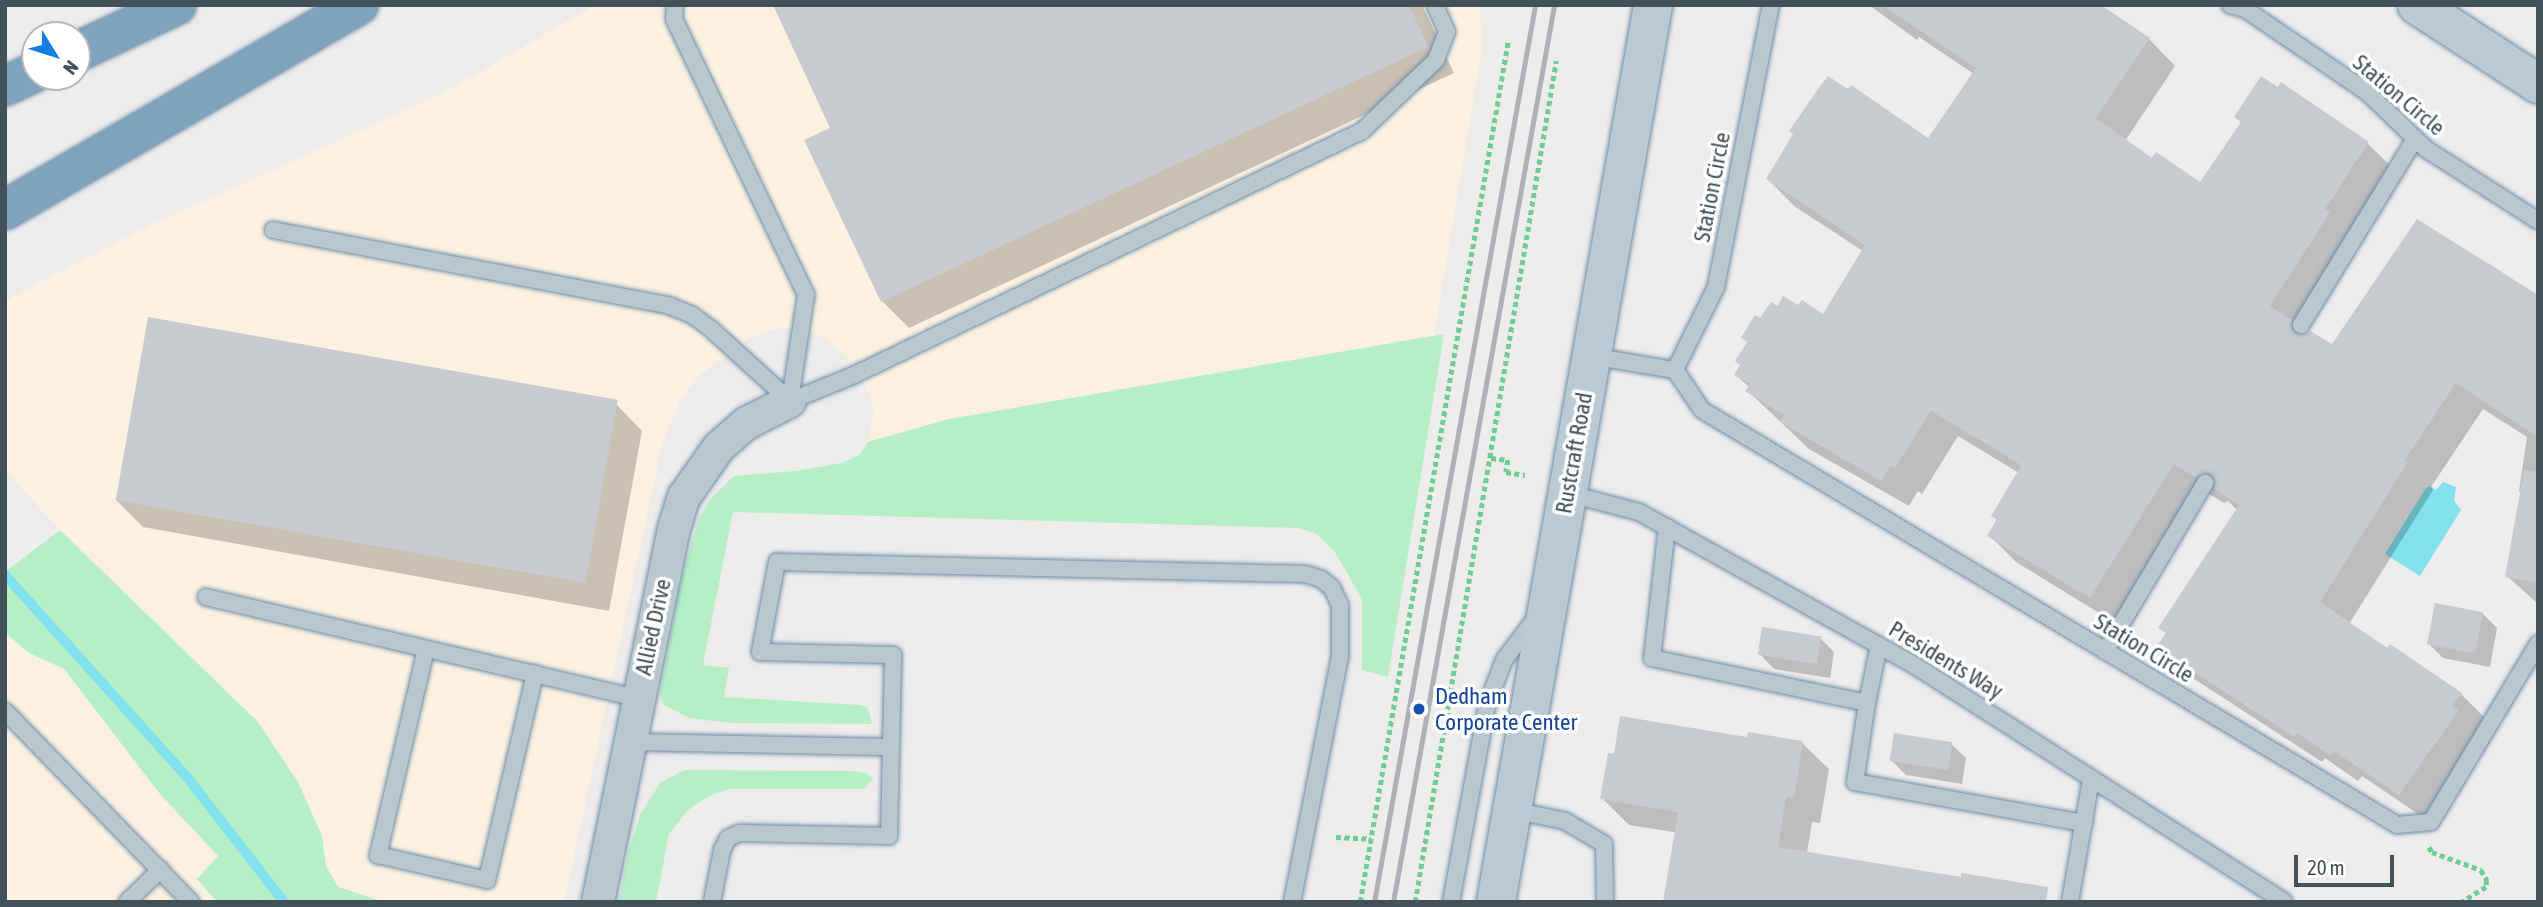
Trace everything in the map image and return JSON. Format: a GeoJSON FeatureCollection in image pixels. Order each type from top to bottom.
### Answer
{"type":"FeatureCollection","features":[{"type":"Feature","properties":{"kind":"highway"},"geometry":{"type":"LineString","coordinates":[[91,45],[177,5]]}},
{"type":"Feature","properties":{"kind":"highway"},"geometry":{"type":"LineString","coordinates":[[5,210],[359,5]]}},
{"type":"Feature","properties":{"kind":"highway"},"geometry":{"type":"LineString","coordinates":[[5,86],[21,79]]}},
{"type":"Feature","properties":{"kind":"main road","name":"Rustcraft Road"},"geometry":{"type":"LineString","coordinates":[[1496,902],[1654,5]]}},
{"type":"Feature","properties":{"kind":"main road"},"geometry":{"type":"LineString","coordinates":[[2417,5],[2538,84]]}},
{"type":"Feature","properties":{"kind":"street","name":"Allied Drive"},"geometry":{"type":"LineString","coordinates":[[598,902],[673,532],[684,497],[700,470],[719,447],[747,423],[790,401]]}},
{"type":"Feature","properties":{"kind":"lane"},"geometry":{"type":"LineString","coordinates":[[790,401],[854,375],[1362,131],[1436,60],[1447,32],[1435,5]]}},
{"type":"Feature","properties":{"kind":"lane","name":"Station Circle"},"geometry":{"type":"LineString","coordinates":[[1771,5],[1716,287],[1675,370],[1702,410],[2397,825],[2414,824]]}},
{"type":"Feature","properties":{"kind":"lane","name":"Station Circle"},"geometry":{"type":"LineString","coordinates":[[2230,5],[2245,9],[2368,93],[2426,149],[2538,221]]}},
{"type":"Feature","properties":{"kind":"lane"},"geometry":{"type":"LineString","coordinates":[[674,12],[806,295],[790,401]]}},
{"type":"Feature","properties":{"kind":"lane"},"geometry":{"type":"LineString","coordinates":[[2301,325],[2415,139]]}},
{"type":"Feature","properties":{"kind":"lane"},"geometry":{"type":"LineString","coordinates":[[273,230],[670,306],[711,329],[790,401]]}},
{"type":"Feature","properties":{"kind":"lane"},"geometry":{"type":"LineString","coordinates":[[1591,356],[1675,370]]}},
{"type":"Feature","properties":{"kind":"lane"},"geometry":{"type":"LineString","coordinates":[[2105,651],[2206,484]]}},
{"type":"Feature","properties":{"kind":"lane","name":"Presidents Way"},"geometry":{"type":"LineString","coordinates":[[1567,493],[1639,512],[1879,645],[2284,902]]}},
{"type":"Feature","properties":{"kind":"lane"},"geometry":{"type":"LineString","coordinates":[[1667,527],[1652,658],[1867,703]]}},
{"type":"Feature","properties":{"kind":"lane"},"geometry":{"type":"LineString","coordinates":[[712,902],[722,850],[728,838],[740,834],[889,836],[893,654],[760,652],[777,562],[1305,574],[1321,579],[1332,588],[1340,605],[1340,656],[1292,902]]}},
{"type":"Feature","properties":{"kind":"lane"},"geometry":{"type":"LineString","coordinates":[[206,597],[638,698]]}},
{"type":"Feature","properties":{"kind":"lane"},"geometry":{"type":"LineString","coordinates":[[1451,902],[1487,705],[1504,660],[1549,600]]}},
{"type":"Feature","properties":{"kind":"lane"},"geometry":{"type":"LineString","coordinates":[[1879,645],[1855,782],[2084,823]]}},
{"type":"Feature","properties":{"kind":"lane"},"geometry":{"type":"LineString","coordinates":[[2414,824],[2431,822],[2538,645]]}},
{"type":"Feature","properties":{"kind":"lane"},"geometry":{"type":"LineString","coordinates":[[426,649],[378,855],[487,880],[535,674]]}},
{"type":"Feature","properties":{"kind":"lane"},"geometry":{"type":"LineString","coordinates":[[5,711],[191,902]]}},
{"type":"Feature","properties":{"kind":"lane"},"geometry":{"type":"LineString","coordinates":[[629,742],[891,747]]}},
{"type":"Feature","properties":{"kind":"lane"},"geometry":{"type":"LineString","coordinates":[[2070,902],[2091,779]]}},
{"type":"Feature","properties":{"kind":"lane"},"geometry":{"type":"LineString","coordinates":[[1512,810],[1565,821],[1604,844],[1605,902]]}},
{"type":"Feature","properties":{"kind":"lane"},"geometry":{"type":"LineString","coordinates":[[127,902],[161,869]]}},
{"type":"Feature","properties":{"kind":"path"},"geometry":{"type":"LineString","coordinates":[[1360,902],[1508,42]]}},
{"type":"Feature","properties":{"kind":"path"},"geometry":{"type":"LineString","coordinates":[[1415,902],[1556,61]]}},
{"type":"Feature","properties":{"kind":"path"},"geometry":{"type":"LineString","coordinates":[[1491,458],[1508,460],[1506,472],[1525,475]]}},
{"type":"Feature","properties":{"kind":"path"},"geometry":{"type":"LineString","coordinates":[[2414,824],[2432,852],[2481,870],[2487,880],[2486,887],[2462,902]]}},
{"type":"Feature","properties":{"kind":"path"},"geometry":{"type":"LineString","coordinates":[[1336,837],[1371,839]]}},
{"type":"Feature","properties":{"kind":"shaded area"},"geometry":{"type":"Polygon","coordinates":[[[595,5],[1479,5],[1483,44],[1434,336],[949,419],[868,442],[874,411],[870,394],[851,361],[823,336],[782,327],[754,336],[699,375],[679,403],[663,441],[564,902],[5,902],[5,572],[60,530],[5,470],[5,301],[149,226],[446,92],[595,5]]]}},
{"type":"Feature","properties":{"kind":"green space"},"geometry":{"type":"Polygon","coordinates":[[[1444,334],[1388,677],[1362,670],[1362,599],[1335,552],[1317,534],[1298,528],[733,512],[703,665],[729,668],[724,697],[860,705],[868,708],[872,724],[731,723],[689,718],[664,705],[660,695],[681,580],[698,521],[711,498],[734,476],[796,471],[842,463],[859,455],[868,442],[949,419],[1444,334]]]}},
{"type":"Feature","properties":{"kind":"green space"},"geometry":{"type":"Polygon","coordinates":[[[60,530],[258,722],[298,782],[322,836],[326,866],[338,887],[385,902],[261,902],[259,899],[255,902],[217,902],[197,879],[218,856],[160,794],[64,669],[27,652],[5,632],[5,572],[60,530]]]}},
{"type":"Feature","properties":{"kind":"green space"},"geometry":{"type":"Polygon","coordinates":[[[684,770],[853,771],[867,773],[873,779],[864,789],[729,789],[709,796],[688,810],[669,834],[656,902],[619,902],[628,853],[640,815],[660,783],[684,770]]]}},
{"type":"Feature","properties":{"kind":"water"},"geometry":{"type":"Polygon","coordinates":[[[2443,482],[2456,487],[2454,501],[2461,510],[2420,576],[2385,554],[2426,488],[2430,486],[2436,490],[2443,482]]]}},
{"type":"Feature","properties":{"kind":"building"},"geometry":{"type":"Polygon","coordinates":[[[773,5],[1409,5],[1428,47],[881,302],[804,140],[830,128],[773,5]]]}},
{"type":"Feature","properties":{"kind":"building"},"geometry":{"type":"Polygon","coordinates":[[[1882,5],[2101,5],[2150,38],[2096,118],[2152,158],[2156,152],[2200,182],[2241,122],[2234,117],[2261,76],[2278,87],[2281,82],[2369,142],[2325,209],[2330,212],[2270,306],[2292,320],[2292,329],[2296,334],[2310,331],[2332,344],[2417,219],[2538,295],[2538,437],[2456,383],[2405,460],[2408,462],[2320,602],[2387,648],[2390,644],[2462,693],[2452,706],[2459,710],[2399,795],[2334,751],[2331,756],[2297,733],[2294,737],[2156,647],[2166,633],[2158,628],[2239,505],[2214,489],[2215,482],[2211,474],[2204,473],[2196,478],[2174,464],[2090,598],[1987,536],[1997,520],[1991,516],[2021,466],[2015,461],[1931,411],[1895,468],[1891,465],[1881,481],[1780,422],[1784,415],[1745,391],[1750,384],[1734,375],[1740,365],[1735,361],[1747,342],[1741,338],[1755,315],[1760,318],[1771,302],[1778,306],[1783,296],[1798,305],[1802,300],[1823,314],[1865,245],[1766,179],[1793,134],[1789,131],[1828,76],[1848,89],[1851,85],[1928,138],[1976,68],[1882,5]]]}},
{"type":"Feature","properties":{"kind":"building"},"geometry":{"type":"Polygon","coordinates":[[[148,317],[618,400],[585,583],[116,500],[148,317]]]}},
{"type":"Feature","properties":{"kind":"building"},"geometry":{"type":"Polygon","coordinates":[[[2524,470],[2538,472],[2538,583],[2505,577],[2524,470]]]}},
{"type":"Feature","properties":{"kind":"building"},"geometry":{"type":"Polygon","coordinates":[[[2435,603],[2483,612],[2475,654],[2427,644],[2435,603]]]}},
{"type":"Feature","properties":{"kind":"building"},"geometry":{"type":"Polygon","coordinates":[[[1762,627],[1821,636],[1817,664],[1758,655],[1762,627]]]}},
{"type":"Feature","properties":{"kind":"building"},"geometry":{"type":"Polygon","coordinates":[[[1620,716],[1747,737],[1748,732],[1803,741],[1794,798],[1786,797],[1778,847],[1961,877],[1961,873],[2048,887],[2046,902],[1663,902],[1678,812],[1600,799],[1608,753],[1614,754],[1620,716]]]}},
{"type":"Feature","properties":{"kind":"building"},"geometry":{"type":"Polygon","coordinates":[[[1894,733],[1952,742],[1948,770],[1890,761],[1894,733]]]}},
{"type":"Feature","properties":{"kind":"waterway"},"geometry":{"type":"LineString","coordinates":[[5,575],[187,777],[284,902]]}},
{"type":"Feature","properties":{"kind":"railway"},"geometry":{"type":"LineString","coordinates":[[1374,902],[1535,5]]}},
{"type":"Feature","properties":{"kind":"railway"},"geometry":{"type":"LineString","coordinates":[[1393,902],[1554,5]]}},
{"type":"Feature","properties":{"kind":"place","name":"Dedham Corporate Center"},"geometry":{"type":"Point","coordinates":[1419,709]}}]}
